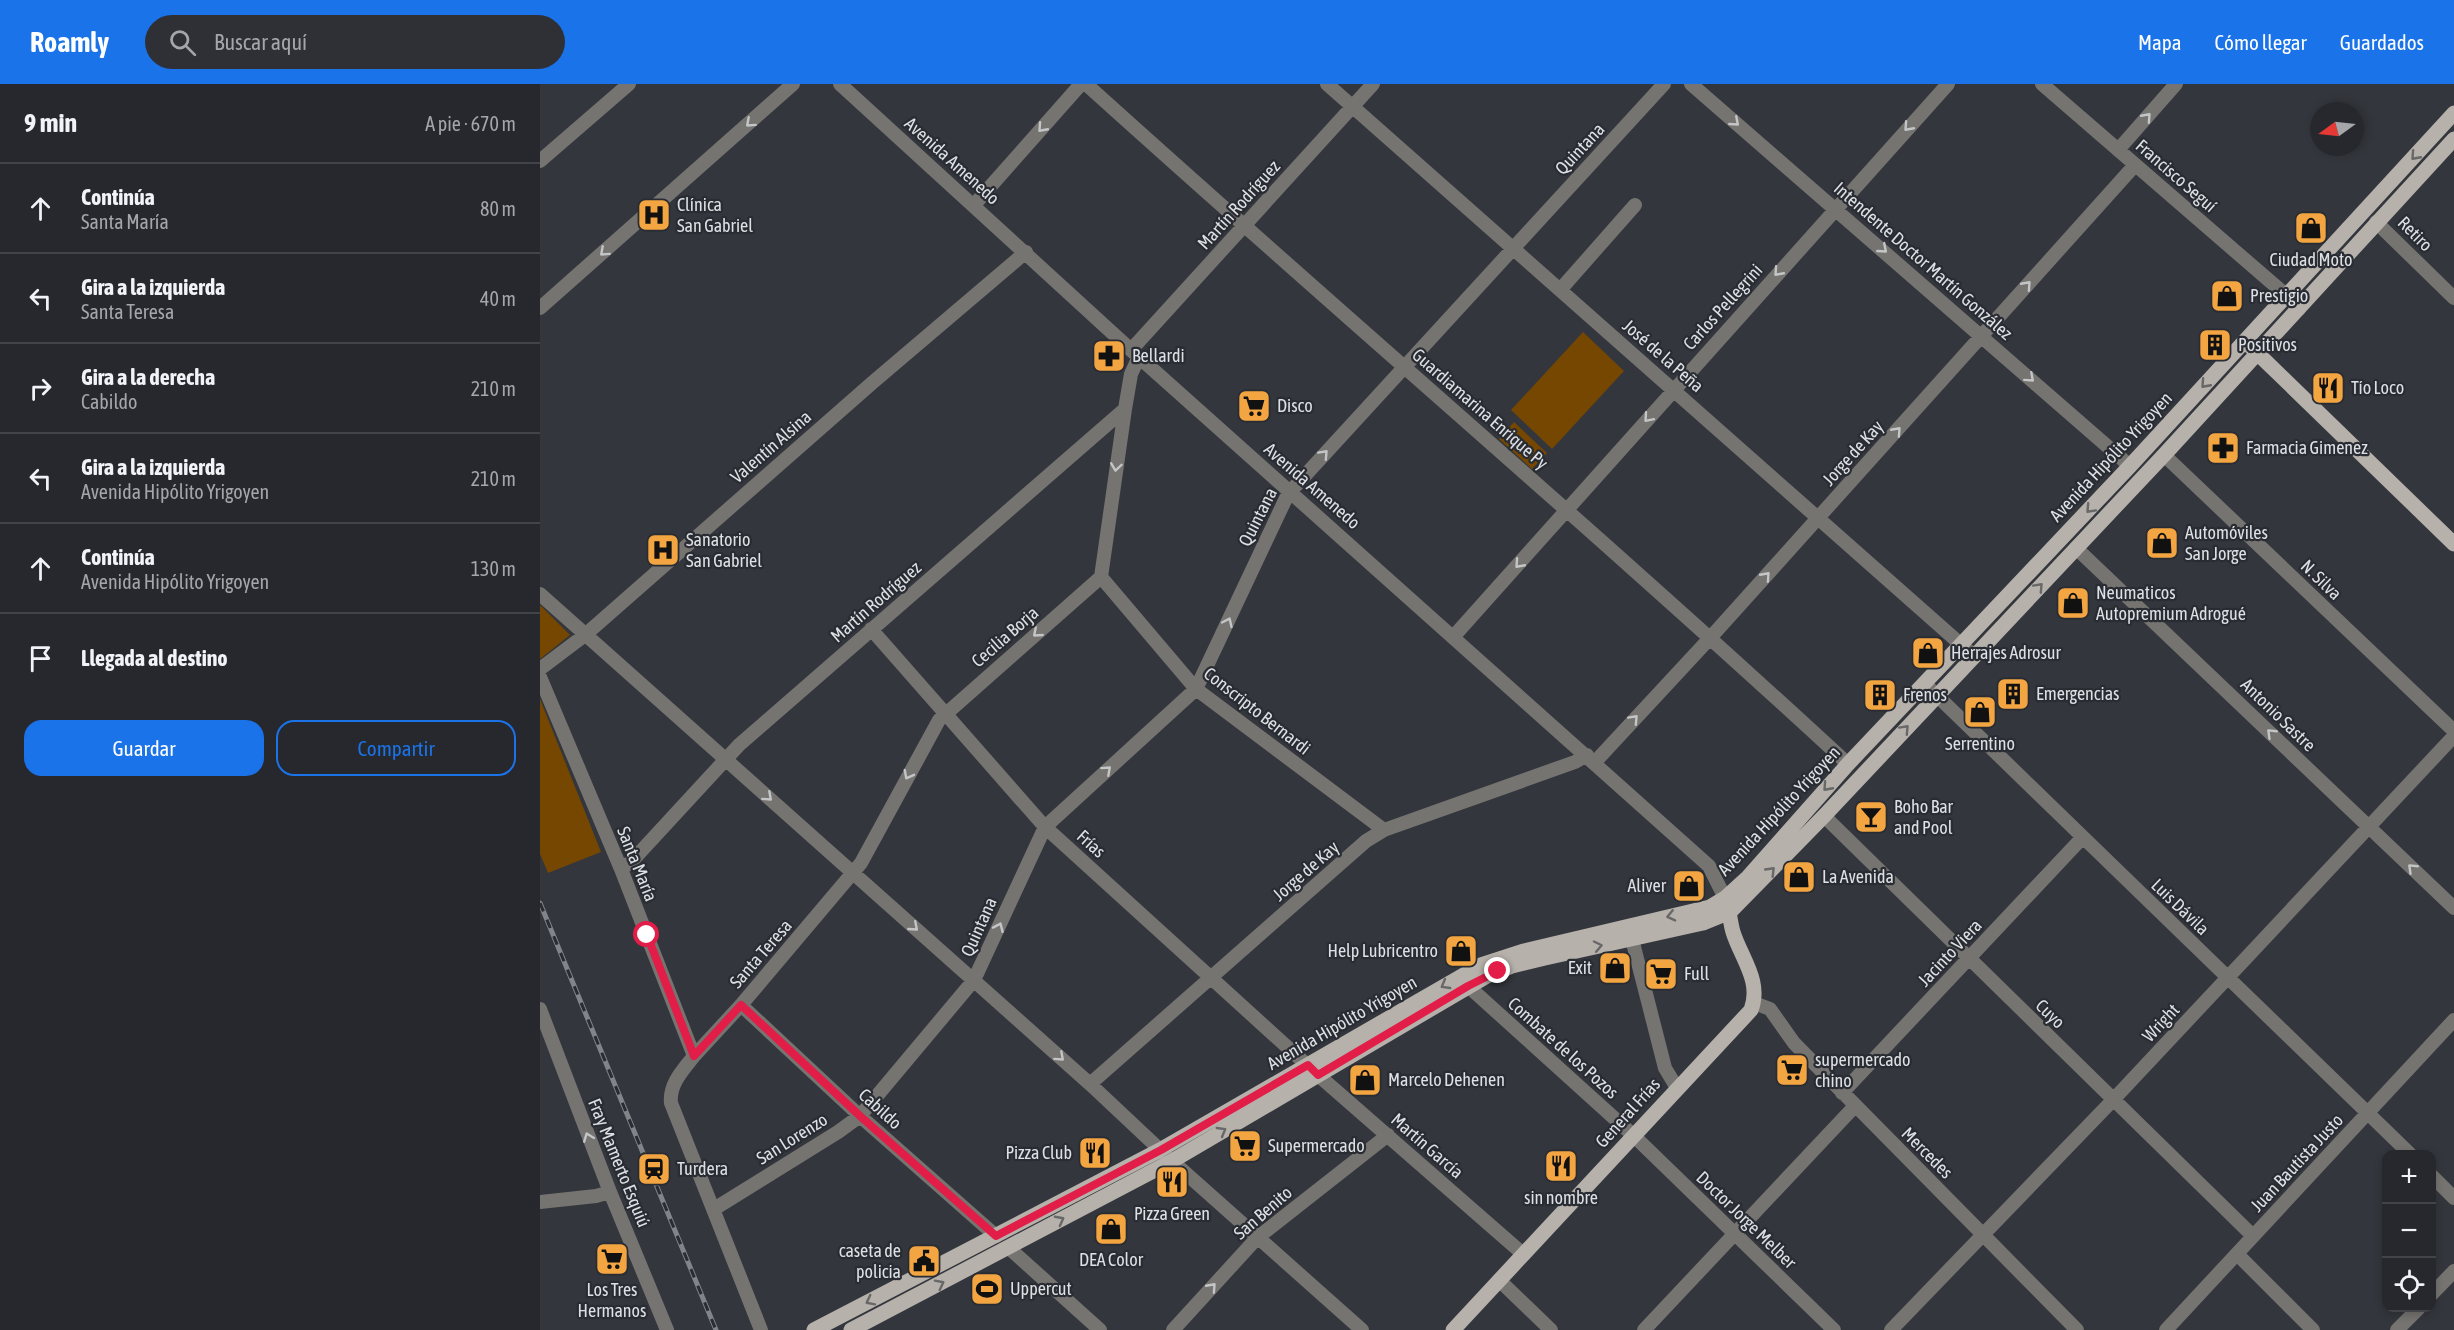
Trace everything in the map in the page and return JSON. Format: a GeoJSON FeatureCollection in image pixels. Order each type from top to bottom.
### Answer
{"type":"FeatureCollection","features":[{"type":"Feature","properties":{"kind":"main road","name":"Avenida Hipólito Yrigoyen"},"geometry":{"type":"LineString","coordinates":[[851,1330],[1008,1248],[1313,1070],[1468,986],[1512,966],[1703,923],[1728,905],[1824,816],[1937,695],[1969,651],[2130,466],[2454,113]]}},
{"type":"Feature","properties":{"kind":"main road","name":"Avenida Hipólito Yrigoyen"},"geometry":{"type":"LineString","coordinates":[[1313,1070],[1466,973],[1495,960],[1710,907],[1728,905],[1748,877],[1848,764],[1925,684],[1969,651],[2076,548],[2454,139]]}},
{"type":"Feature","properties":{"kind":"main road"},"geometry":{"type":"LineString","coordinates":[[2244,341],[2454,544]]}},
{"type":"Feature","properties":{"kind":"main road"},"geometry":{"type":"LineString","coordinates":[[1728,905],[1734,933],[1753,981],[1756,993],[1754,1003]]}},
{"type":"Feature","properties":{"kind":"main road","name":"General Frías"},"geometry":{"type":"LineString","coordinates":[[1453,1330],[1745,1017],[1754,1003]]}},
{"type":"Feature","properties":{"kind":"main road","name":"Avenida Hipólito Yrigoyen"},"geometry":{"type":"LineString","coordinates":[[814,1330],[996,1236],[1166,1155]]}},
{"type":"Feature","properties":{"kind":"street"},"geometry":{"type":"LineString","coordinates":[[540,141],[545,157],[628,84]]}},
{"type":"Feature","properties":{"kind":"street"},"geometry":{"type":"LineString","coordinates":[[540,308],[794,84]]}},
{"type":"Feature","properties":{"kind":"street","name":"Avenida Amenedo"},"geometry":{"type":"LineString","coordinates":[[840,84],[1135,354],[1454,636],[1708,866],[1728,905]]}},
{"type":"Feature","properties":{"kind":"street"},"geometry":{"type":"LineString","coordinates":[[974,205],[1081,84]]}},
{"type":"Feature","properties":{"kind":"street","name":"Guardiamarina Enrique Py"},"geometry":{"type":"LineString","coordinates":[[1086,84],[1244,227],[1711,637],[1848,764]]}},
{"type":"Feature","properties":{"kind":"street","name":"José de la Peña"},"geometry":{"type":"LineString","coordinates":[[1327,84],[1969,651]]}},
{"type":"Feature","properties":{"kind":"street","name":"Martín Rodríguez"},"geometry":{"type":"LineString","coordinates":[[621,869],[632,861],[725,758],[1125,409],[1135,354],[1244,227],[1373,84]]}},
{"type":"Feature","properties":{"kind":"street","name":"Quintana"},"geometry":{"type":"LineString","coordinates":[[974,980],[1045,827],[1196,689],[1284,499],[1664,84]]}},
{"type":"Feature","properties":{"kind":"street","name":"Intendente Doctor Martín González"},"geometry":{"type":"LineString","coordinates":[[1691,84],[2130,466]]}},
{"type":"Feature","properties":{"kind":"street","name":"Carlos Pellegrini"},"geometry":{"type":"LineString","coordinates":[[1454,636],[1948,84]]}},
{"type":"Feature","properties":{"kind":"street","name":"Francisco Seguí"},"geometry":{"type":"LineString","coordinates":[[2042,84],[2287,296],[2299,309]]}},
{"type":"Feature","properties":{"kind":"street"},"geometry":{"type":"LineString","coordinates":[[2118,150],[2176,84]]}},
{"type":"Feature","properties":{"kind":"street","name":"Jorge de Kay"},"geometry":{"type":"LineString","coordinates":[[1090,1084],[1366,841],[1384,830],[1575,762],[1591,759],[1711,637],[2135,165]]}},
{"type":"Feature","properties":{"kind":"street"},"geometry":{"type":"LineString","coordinates":[[1560,290],[1635,205]]}},
{"type":"Feature","properties":{"kind":"street","name":"Retiro"},"geometry":{"type":"LineString","coordinates":[[2376,222],[2454,298]]}},
{"type":"Feature","properties":{"kind":"street","name":"Valentín Alsina"},"geometry":{"type":"LineString","coordinates":[[540,669],[585,635],[872,383],[1026,252]]}},
{"type":"Feature","properties":{"kind":"street"},"geometry":{"type":"LineString","coordinates":[[1101,577],[1125,409]]}},
{"type":"Feature","properties":{"kind":"street","name":"N. Silva"},"geometry":{"type":"LineString","coordinates":[[2164,455],[2454,731]]}},
{"type":"Feature","properties":{"kind":"street","name":"Antonio Sastre"},"geometry":{"type":"LineString","coordinates":[[2076,548],[2454,908]]}},
{"type":"Feature","properties":{"kind":"street","name":"Conscripto Bernardi"},"geometry":{"type":"LineString","coordinates":[[1101,577],[1196,689],[1384,830]]}},
{"type":"Feature","properties":{"kind":"street","name":"Cecilia Borja"},"geometry":{"type":"LineString","coordinates":[[854,874],[934,726],[1101,577]]}},
{"type":"Feature","properties":{"kind":"street"},"geometry":{"type":"LineString","coordinates":[[540,594],[974,980],[1257,1238],[1362,1330]]}},
{"type":"Feature","properties":{"kind":"street","name":"Frías"},"geometry":{"type":"LineString","coordinates":[[872,629],[1045,827],[1313,1070]]}},
{"type":"Feature","properties":{"kind":"street","name":"Santa María"},"geometry":{"type":"LineString","coordinates":[[540,677],[621,869],[694,1056]]}},
{"type":"Feature","properties":{"kind":"street","name":"Luis Dávila"},"geometry":{"type":"LineString","coordinates":[[1925,684],[2405,1150]]}},
{"type":"Feature","properties":{"kind":"street","name":"Wright"},"geometry":{"type":"LineString","coordinates":[[1891,1330],[2113,1100],[2454,736]]}},
{"type":"Feature","properties":{"kind":"street","name":"Cuyo"},"geometry":{"type":"LineString","coordinates":[[1824,816],[2253,1236]]}},
{"type":"Feature","properties":{"kind":"street","name":"Jacinto Viera"},"geometry":{"type":"LineString","coordinates":[[1842,1093],[2083,837]]}},
{"type":"Feature","properties":{"kind":"street","name":"Santa Teresa"},"geometry":{"type":"LineString","coordinates":[[694,1056],[854,874]]}},
{"type":"Feature","properties":{"kind":"street"},"geometry":{"type":"LineString","coordinates":[[1632,939],[1665,1068],[1677,1088]]}},
{"type":"Feature","properties":{"kind":"street","name":"San Lorenzo"},"geometry":{"type":"LineString","coordinates":[[714,1209],[860,1116],[974,980]]}},
{"type":"Feature","properties":{"kind":"street","name":"Combate de los Pozos"},"geometry":{"type":"LineString","coordinates":[[1468,986],[1634,1137]]}},
{"type":"Feature","properties":{"kind":"street","name":"Mercedes"},"geometry":{"type":"LineString","coordinates":[[1754,1003],[1770,1009],[1794,1043],[2077,1330]]}},
{"type":"Feature","properties":{"kind":"street","name":"Cabildo"},"geometry":{"type":"LineString","coordinates":[[741,1005],[860,1116],[996,1236]]}},
{"type":"Feature","properties":{"kind":"street","name":"Fray Mamerto Esquiú"},"geometry":{"type":"LineString","coordinates":[[540,1009],[610,1192],[667,1330]]}},
{"type":"Feature","properties":{"kind":"street","name":"Juan Bautista Justo"},"geometry":{"type":"LineString","coordinates":[[2166,1330],[2368,1113],[2452,1028]]}},
{"type":"Feature","properties":{"kind":"street"},"geometry":{"type":"LineString","coordinates":[[694,1056],[675,1081],[670,1096],[760,1330]]}},
{"type":"Feature","properties":{"kind":"street","name":"Martín García"},"geometry":{"type":"LineString","coordinates":[[1313,1070],[1523,1254]]}},
{"type":"Feature","properties":{"kind":"street"},"geometry":{"type":"LineString","coordinates":[[1644,1330],[1855,1106]]}},
{"type":"Feature","properties":{"kind":"street","name":"San Benito"},"geometry":{"type":"LineString","coordinates":[[1173,1330],[1257,1238],[1388,1135]]}},
{"type":"Feature","properties":{"kind":"street","name":"Doctor Jorge Melber"},"geometry":{"type":"LineString","coordinates":[[1634,1137],[1834,1330]]}},
{"type":"Feature","properties":{"kind":"street"},"geometry":{"type":"LineString","coordinates":[[2436,1180],[2454,1198]]}},
{"type":"Feature","properties":{"kind":"street"},"geometry":{"type":"LineString","coordinates":[[540,1202],[596,1196],[610,1192]]}},
{"type":"Feature","properties":{"kind":"street"},"geometry":{"type":"LineString","coordinates":[[1008,1248],[1100,1330]]}},
{"type":"Feature","properties":{"kind":"street"},"geometry":{"type":"LineString","coordinates":[[2237,1254],[2313,1330]]}},
{"type":"Feature","properties":{"kind":"street"},"geometry":{"type":"LineString","coordinates":[[2436,1290],[2454,1271]]}},
{"type":"Feature","properties":{"kind":"street"},"geometry":{"type":"LineString","coordinates":[[1499,1280],[1551,1330]]}},
{"type":"Feature","properties":{"kind":"street"},"geometry":{"type":"LineString","coordinates":[[2397,1330],[2415,1312]]}},
{"type":"Feature","properties":{"kind":"shaded area"},"geometry":{"type":"Polygon","coordinates":[[[1583,332],[1624,371],[1552,449],[1511,410],[1583,332]]]}},
{"type":"Feature","properties":{"kind":"shaded area"},"geometry":{"type":"Polygon","coordinates":[[[1514,422],[1547,453],[1532,469],[1499,439],[1514,422]]]}},
{"type":"Feature","properties":{"kind":"shaded area"},"geometry":{"type":"Polygon","coordinates":[[[540,605],[570,635],[540,659],[540,605]]]}},
{"type":"Feature","properties":{"kind":"shaded area"},"geometry":{"type":"Polygon","coordinates":[[[540,699],[601,852],[548,873],[540,854],[540,699]]]}},
{"type":"Feature","properties":{"kind":"railway"},"geometry":{"type":"LineString","coordinates":[[540,903],[716,1330]]}},
{"type":"Feature","properties":{"kind":"place","name":"Clínica San Gabriel"},"geometry":{"type":"Point","coordinates":[654,215]}},
{"type":"Feature","properties":{"kind":"place","name":"Ciudad Moto"},"geometry":{"type":"Point","coordinates":[2311,228]}},
{"type":"Feature","properties":{"kind":"place","name":"Prestigio"},"geometry":{"type":"Point","coordinates":[2227,296]}},
{"type":"Feature","properties":{"kind":"place","name":"Positivos"},"geometry":{"type":"Point","coordinates":[2215,345]}},
{"type":"Feature","properties":{"kind":"place","name":"Bellardi"},"geometry":{"type":"Point","coordinates":[1109,356]}},
{"type":"Feature","properties":{"kind":"place","name":"Tío Loco"},"geometry":{"type":"Point","coordinates":[2328,388]}},
{"type":"Feature","properties":{"kind":"place","name":"Disco"},"geometry":{"type":"Point","coordinates":[1254,406]}},
{"type":"Feature","properties":{"kind":"place","name":"Farmacia Gimenez"},"geometry":{"type":"Point","coordinates":[2223,448]}},
{"type":"Feature","properties":{"kind":"place","name":"Automóviles San Jorge"},"geometry":{"type":"Point","coordinates":[2162,543]}},
{"type":"Feature","properties":{"kind":"place","name":"Sanatorio San Gabriel"},"geometry":{"type":"Point","coordinates":[663,550]}},
{"type":"Feature","properties":{"kind":"place","name":"Neumaticos Autopremium Adrogué"},"geometry":{"type":"Point","coordinates":[2073,603]}},
{"type":"Feature","properties":{"kind":"place","name":"Herrajes Adrosur"},"geometry":{"type":"Point","coordinates":[1928,653]}},
{"type":"Feature","properties":{"kind":"place","name":"Emergencias"},"geometry":{"type":"Point","coordinates":[2013,694]}},
{"type":"Feature","properties":{"kind":"place","name":"Frenos"},"geometry":{"type":"Point","coordinates":[1880,695]}},
{"type":"Feature","properties":{"kind":"place","name":"Serrentino"},"geometry":{"type":"Point","coordinates":[1980,712]}},
{"type":"Feature","properties":{"kind":"place","name":"Boho Bar and Pool"},"geometry":{"type":"Point","coordinates":[1871,817]}},
{"type":"Feature","properties":{"kind":"place","name":"La Avenida"},"geometry":{"type":"Point","coordinates":[1799,877]}},
{"type":"Feature","properties":{"kind":"place","name":"Aliver"},"geometry":{"type":"Point","coordinates":[1689,886]}},
{"type":"Feature","properties":{"kind":"place","name":"Help Lubricentro"},"geometry":{"type":"Point","coordinates":[1461,951]}},
{"type":"Feature","properties":{"kind":"place","name":"Exit"},"geometry":{"type":"Point","coordinates":[1615,968]}},
{"type":"Feature","properties":{"kind":"place","name":"Full"},"geometry":{"type":"Point","coordinates":[1661,974]}},
{"type":"Feature","properties":{"kind":"place","name":"supermercado chino"},"geometry":{"type":"Point","coordinates":[1792,1070]}},
{"type":"Feature","properties":{"kind":"place","name":"Marcelo Dehenen"},"geometry":{"type":"Point","coordinates":[1365,1080]}},
{"type":"Feature","properties":{"kind":"place","name":"Supermercado"},"geometry":{"type":"Point","coordinates":[1245,1146]}},
{"type":"Feature","properties":{"kind":"place","name":"Pizza Club"},"geometry":{"type":"Point","coordinates":[1095,1153]}},
{"type":"Feature","properties":{"kind":"place","name":"sin nombre"},"geometry":{"type":"Point","coordinates":[1561,1166]}},
{"type":"Feature","properties":{"kind":"place","name":"Turdera"},"geometry":{"type":"Point","coordinates":[654,1169]}},
{"type":"Feature","properties":{"kind":"place","name":"Pizza Green"},"geometry":{"type":"Point","coordinates":[1172,1182]}},
{"type":"Feature","properties":{"kind":"place","name":"DEA Color"},"geometry":{"type":"Point","coordinates":[1111,1229]}},
{"type":"Feature","properties":{"kind":"place","name":"Los Tres Hermanos"},"geometry":{"type":"Point","coordinates":[612,1259]}},
{"type":"Feature","properties":{"kind":"place","name":"caseta de policia"},"geometry":{"type":"Point","coordinates":[924,1261]}},
{"type":"Feature","properties":{"kind":"place","name":"Uppercut"},"geometry":{"type":"Point","coordinates":[987,1289]}},
{"type":"Feature","properties":{"kind":"route"},"geometry":{"type":"LineString","coordinates":[[647,935],[694,1056],[741,1005],[860,1116],[996,1236],[1161,1150],[1308,1065],[1318,1075],[1468,986],[1498,971]]}}]}
